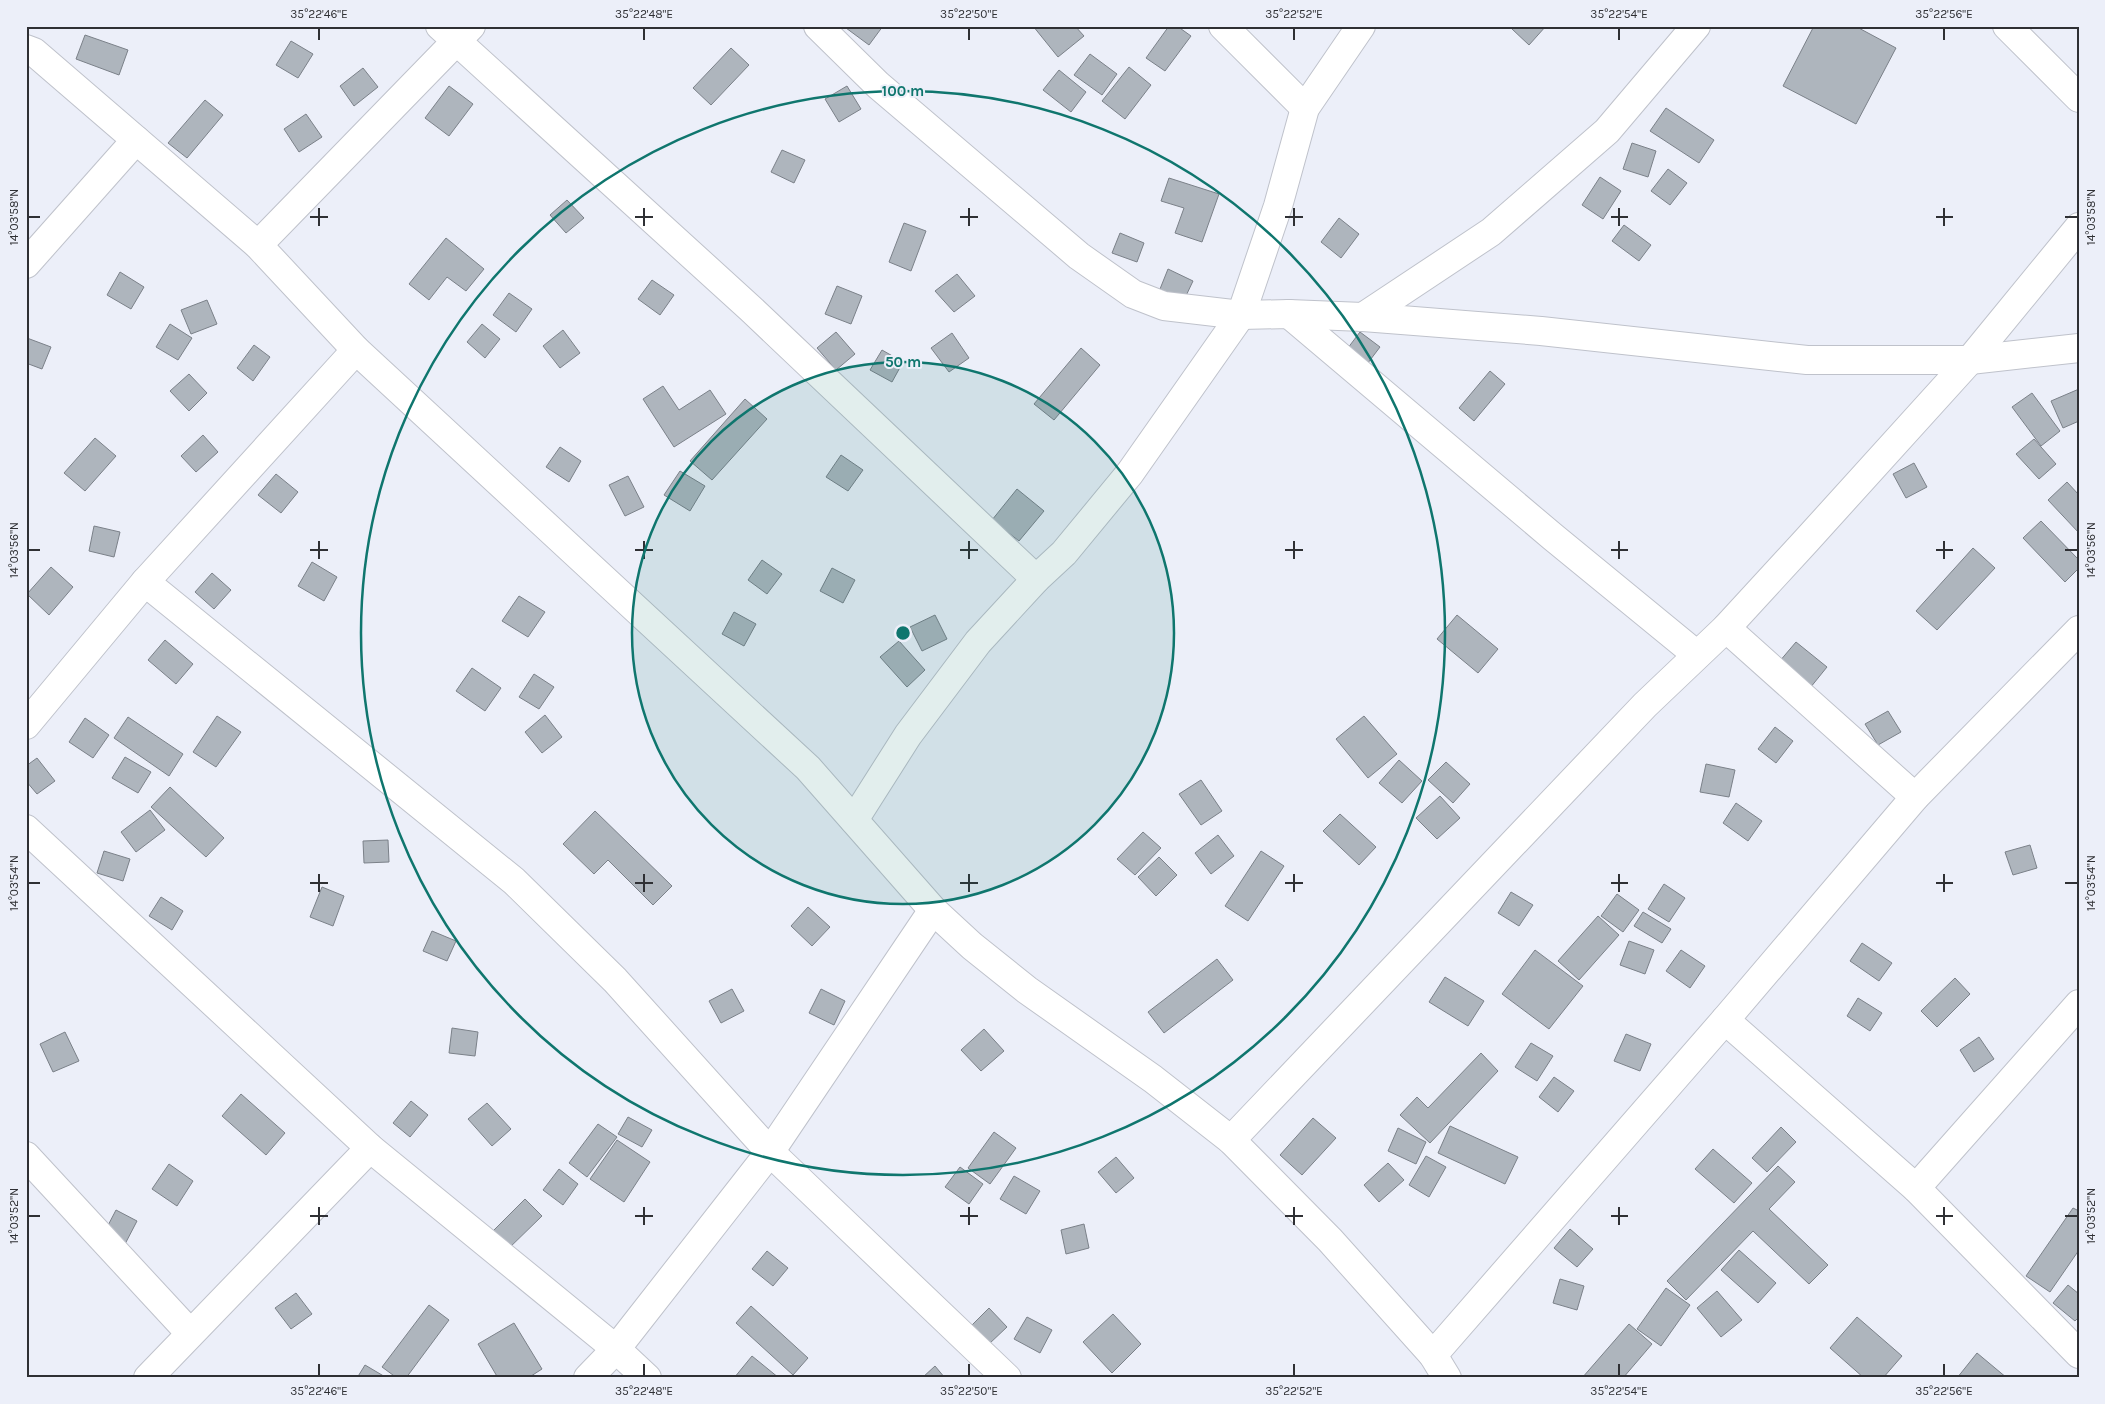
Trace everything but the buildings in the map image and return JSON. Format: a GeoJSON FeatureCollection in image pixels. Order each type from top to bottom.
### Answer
{"type":"FeatureCollection","features":[{"type":"Feature","properties":{"kind":"street"},"geometry":{"type":"LineString","coordinates":[[818,26],[886,91],[1079,256],[1133,294],[1164,306],[1241,316],[1289,314],[1363,317],[1540,331],[1807,360],[1970,360],[2079,348]]}},
{"type":"Feature","properties":{"kind":"street"},"geometry":{"type":"LineString","coordinates":[[1223,26],[1305,108]]}},
{"type":"Feature","properties":{"kind":"street"},"geometry":{"type":"LineString","coordinates":[[854,820],[908,735],[978,642],[1036,579],[1064,554],[1130,473],[1241,316],[1278,206],[1305,108],[1361,26]]}},
{"type":"Feature","properties":{"kind":"street"},"geometry":{"type":"LineString","coordinates":[[1363,317],[1499,226],[1607,131],[1696,26]]}},
{"type":"Feature","properties":{"kind":"street"},"geometry":{"type":"LineString","coordinates":[[2007,26],[2079,98]]}},
{"type":"Feature","properties":{"kind":"street"},"geometry":{"type":"LineString","coordinates":[[258,245],[456,31],[1036,579]]}},
{"type":"Feature","properties":{"kind":"street"},"geometry":{"type":"LineString","coordinates":[[26,49],[34,52],[258,245],[356,350],[808,768],[932,910],[972,946],[1027,990],[1153,1079],[1231,1140],[1330,1240],[1433,1355],[1447,1378]]}},
{"type":"Feature","properties":{"kind":"street"},"geometry":{"type":"LineString","coordinates":[[26,264],[136,140]]}},
{"type":"Feature","properties":{"kind":"street"},"geometry":{"type":"LineString","coordinates":[[1231,1140],[1638,712],[1726,628],[1970,360],[2079,227]]}},
{"type":"Feature","properties":{"kind":"street"},"geometry":{"type":"LineString","coordinates":[[1289,314],[1553,537],[1697,655]]}},
{"type":"Feature","properties":{"kind":"street"},"geometry":{"type":"LineString","coordinates":[[26,725],[145,582],[356,350]]}},
{"type":"Feature","properties":{"kind":"street"},"geometry":{"type":"LineString","coordinates":[[145,582],[514,881],[615,980],[770,1152],[1007,1378]]}},
{"type":"Feature","properties":{"kind":"street"},"geometry":{"type":"LineString","coordinates":[[1726,628],[1915,798]]}},
{"type":"Feature","properties":{"kind":"street"},"geometry":{"type":"LineString","coordinates":[[1433,1355],[1725,1020],[1915,798],[2079,630]]}},
{"type":"Feature","properties":{"kind":"street"},"geometry":{"type":"LineString","coordinates":[[26,829],[370,1148],[616,1349],[647,1378]]}},
{"type":"Feature","properties":{"kind":"street"},"geometry":{"type":"LineString","coordinates":[[588,1378],[616,1349],[770,1152],[932,910]]}},
{"type":"Feature","properties":{"kind":"street"},"geometry":{"type":"LineString","coordinates":[[1916,1188],[2079,1004]]}},
{"type":"Feature","properties":{"kind":"street"},"geometry":{"type":"LineString","coordinates":[[1725,1020],[1916,1188],[2079,1354]]}},
{"type":"Feature","properties":{"kind":"street"},"geometry":{"type":"LineString","coordinates":[[148,1378],[370,1148]]}},
{"type":"Feature","properties":{"kind":"street"},"geometry":{"type":"LineString","coordinates":[[26,1156],[190,1333]]}}]}
